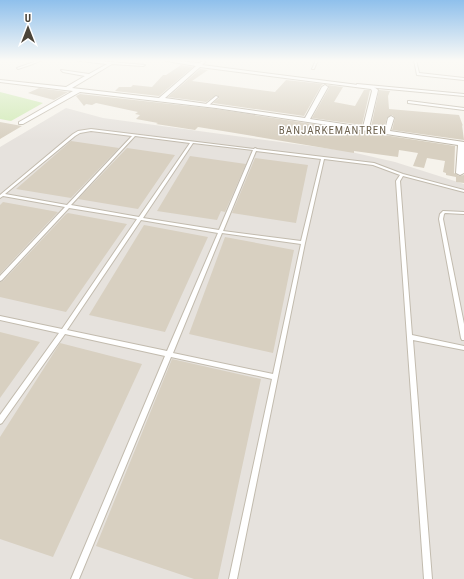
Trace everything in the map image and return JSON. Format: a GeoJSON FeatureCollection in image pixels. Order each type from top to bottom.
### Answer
{"type":"FeatureCollection","features":[{"type":"Feature","properties":{"kind":"street"},"geometry":{"type":"LineString","coordinates":[[50,87],[167,100],[307,119],[463,144],[460,173]]}},
{"type":"Feature","properties":{"kind":"street"},"geometry":{"type":"LineString","coordinates":[[160,100],[175,87]]}},
{"type":"Feature","properties":{"kind":"street"},"geometry":{"type":"LineString","coordinates":[[167,100],[184,87]]}},
{"type":"Feature","properties":{"kind":"street"},"geometry":{"type":"LineString","coordinates":[[307,119],[325,87]]}},
{"type":"Feature","properties":{"kind":"street"},"geometry":{"type":"LineString","coordinates":[[363,87],[372,88],[375,90],[366,129]]}},
{"type":"Feature","properties":{"kind":"street"},"geometry":{"type":"LineString","coordinates":[[21,123],[79,90]]}},
{"type":"Feature","properties":{"kind":"street"},"geometry":{"type":"LineString","coordinates":[[387,132],[391,118]]}},
{"type":"Feature","properties":{"kind":"lane"},"geometry":{"type":"LineString","coordinates":[[379,87],[464,95]]}},
{"type":"Feature","properties":{"kind":"lane"},"geometry":{"type":"LineString","coordinates":[[207,106],[217,97]]}},
{"type":"Feature","properties":{"kind":"lane"},"geometry":{"type":"LineString","coordinates":[[409,102],[464,108]]}},
{"type":"Feature","properties":{"kind":"lane"},"geometry":{"type":"LineString","coordinates":[[1,196],[79,132],[95,130],[374,164],[402,175],[464,191]]}},
{"type":"Feature","properties":{"kind":"lane"},"geometry":{"type":"LineString","coordinates":[[0,279],[134,135]]}},
{"type":"Feature","properties":{"kind":"lane"},"geometry":{"type":"LineString","coordinates":[[0,421],[63,332],[192,142]]}},
{"type":"Feature","properties":{"kind":"lane"},"geometry":{"type":"LineString","coordinates":[[76,579],[255,150]]}},
{"type":"Feature","properties":{"kind":"lane"},"geometry":{"type":"LineString","coordinates":[[234,579],[303,243],[323,158]]}},
{"type":"Feature","properties":{"kind":"lane"},"geometry":{"type":"LineString","coordinates":[[402,175],[398,181],[428,579]]}},
{"type":"Feature","properties":{"kind":"lane"},"geometry":{"type":"LineString","coordinates":[[1,196],[221,232],[303,243]]}},
{"type":"Feature","properties":{"kind":"lane"},"geometry":{"type":"LineString","coordinates":[[464,213],[444,212],[440,219],[464,338]]}},
{"type":"Feature","properties":{"kind":"lane"},"geometry":{"type":"LineString","coordinates":[[0,318],[275,377]]}},
{"type":"Feature","properties":{"kind":"lane"},"geometry":{"type":"LineString","coordinates":[[410,337],[464,348]]}},
{"type":"Feature","properties":{"kind":"shaded area"},"geometry":{"type":"Polygon","coordinates":[[[66,108],[103,118],[347,151],[395,162],[464,184],[464,579],[0,579],[0,147],[66,108]]]}},
{"type":"Feature","properties":{"kind":"green space"},"geometry":{"type":"Polygon","coordinates":[[[0,92],[43,103],[11,121],[0,119],[0,92]]]}},
{"type":"Feature","properties":{"kind":"building"},"geometry":{"type":"Polygon","coordinates":[[[119,87],[170,87],[159,96],[115,91],[119,87]]]}},
{"type":"Feature","properties":{"kind":"building"},"geometry":{"type":"Polygon","coordinates":[[[179,87],[237,87],[275,92],[280,87],[320,87],[304,116],[213,103],[219,98],[217,95],[206,102],[168,97],[179,87]]]}},
{"type":"Feature","properties":{"kind":"building"},"geometry":{"type":"Polygon","coordinates":[[[343,87],[334,102],[355,106],[364,90],[370,90],[362,125],[312,118],[329,88],[343,87]]]}},
{"type":"Feature","properties":{"kind":"building"},"geometry":{"type":"Polygon","coordinates":[[[39,88],[68,92],[54,100],[28,93],[39,88]]]}},
{"type":"Feature","properties":{"kind":"building"},"geometry":{"type":"Polygon","coordinates":[[[379,90],[390,91],[388,96],[389,109],[459,115],[463,126],[462,125],[464,140],[392,130],[395,118],[392,115],[387,118],[384,128],[371,127],[379,90]]]}},
{"type":"Feature","properties":{"kind":"building"},"geometry":{"type":"Polygon","coordinates":[[[80,94],[216,109],[455,146],[454,173],[459,176],[464,175],[464,183],[456,182],[456,177],[446,175],[446,173],[443,172],[445,161],[427,158],[424,168],[413,166],[418,153],[399,150],[398,157],[354,151],[354,153],[198,127],[195,130],[156,124],[158,123],[136,119],[140,115],[135,114],[138,112],[96,103],[92,105],[86,104],[84,106],[76,96],[80,94]]]}},
{"type":"Feature","properties":{"kind":"building"},"geometry":{"type":"Polygon","coordinates":[[[0,122],[22,126],[0,139],[0,122]]]}},
{"type":"Feature","properties":{"kind":"building"},"geometry":{"type":"Polygon","coordinates":[[[71,141],[119,148],[71,198],[16,189],[71,141]]]}},
{"type":"Feature","properties":{"kind":"building"},"geometry":{"type":"Polygon","coordinates":[[[127,148],[175,155],[138,209],[78,199],[127,148]]]}},
{"type":"Feature","properties":{"kind":"building"},"geometry":{"type":"Polygon","coordinates":[[[190,156],[246,164],[225,212],[221,211],[217,220],[157,211],[190,156]]]}},
{"type":"Feature","properties":{"kind":"building"},"geometry":{"type":"Polygon","coordinates":[[[255,158],[308,165],[296,223],[232,213],[255,158]]]}},
{"type":"Feature","properties":{"kind":"building"},"geometry":{"type":"Polygon","coordinates":[[[3,202],[58,212],[0,274],[0,205],[3,202]]]}},
{"type":"Feature","properties":{"kind":"building"},"geometry":{"type":"Polygon","coordinates":[[[68,213],[127,224],[66,312],[0,297],[0,282],[3,281],[68,213]]]}},
{"type":"Feature","properties":{"kind":"building"},"geometry":{"type":"Polygon","coordinates":[[[144,225],[208,237],[165,332],[89,315],[144,225]]]}},
{"type":"Feature","properties":{"kind":"building"},"geometry":{"type":"Polygon","coordinates":[[[225,237],[294,250],[273,353],[189,334],[225,237]]]}},
{"type":"Feature","properties":{"kind":"building"},"geometry":{"type":"Polygon","coordinates":[[[0,332],[40,342],[0,398],[0,332]]]}},
{"type":"Feature","properties":{"kind":"building"},"geometry":{"type":"Polygon","coordinates":[[[60,343],[142,364],[53,557],[0,539],[0,437],[60,343]]]}},
{"type":"Feature","properties":{"kind":"building"},"geometry":{"type":"Polygon","coordinates":[[[172,359],[261,379],[218,579],[194,579],[96,546],[172,359]]]}},
{"type":"Feature","properties":{"kind":"district","name":"BANJARKEMANTREN"},"geometry":{"type":"Point","coordinates":[333,130]}}]}
